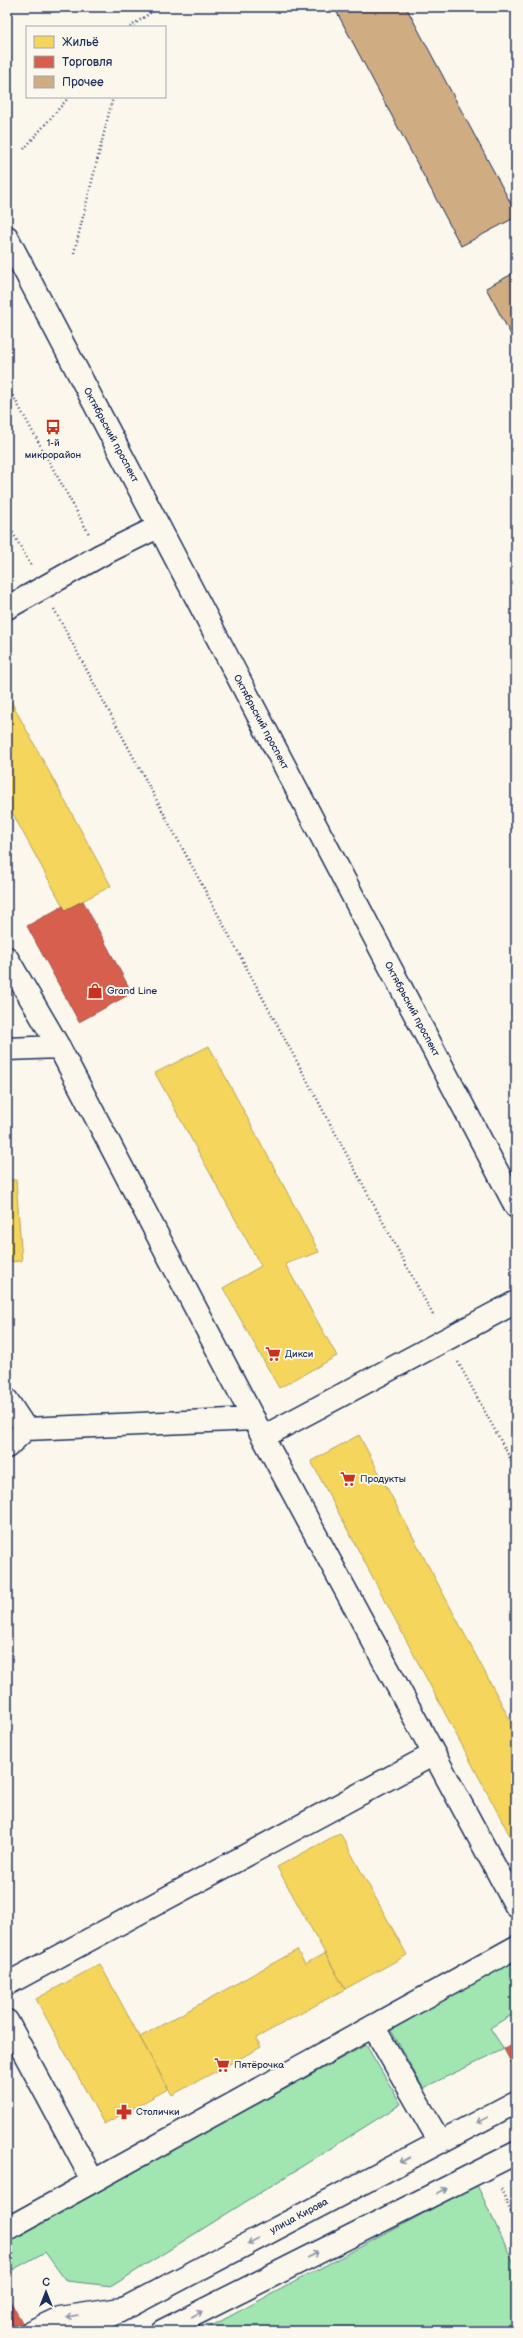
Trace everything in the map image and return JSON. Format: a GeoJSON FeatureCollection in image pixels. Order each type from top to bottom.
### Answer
{"type":"FeatureCollection","features":[{"type":"Feature","properties":{"kind":"main road","name":"Октябрьский проспект"},"geometry":{"type":"LineString","coordinates":[[7,237],[516,1207]]}},
{"type":"Feature","properties":{"kind":"main road"},"geometry":{"type":"LineString","coordinates":[[7,608],[101,555],[158,527]]}},
{"type":"Feature","properties":{"kind":"main road"},"geometry":{"type":"LineString","coordinates":[[7,958],[58,1047],[259,1428],[516,1906]]}},
{"type":"Feature","properties":{"kind":"main road"},"geometry":{"type":"LineString","coordinates":[[7,1049],[58,1047]]}},
{"type":"Feature","properties":{"kind":"main road"},"geometry":{"type":"LineString","coordinates":[[7,1447],[26,1429],[259,1428],[446,1339],[516,1302]]}},
{"type":"Feature","properties":{"kind":"main road"},"geometry":{"type":"LineString","coordinates":[[7,1400],[26,1429]]}},
{"type":"Feature","properties":{"kind":"main road"},"geometry":{"type":"LineString","coordinates":[[7,1984],[434,1754]]}},
{"type":"Feature","properties":{"kind":"main road"},"geometry":{"type":"LineString","coordinates":[[7,2229],[516,1947]]}},
{"type":"Feature","properties":{"kind":"main road"},"geometry":{"type":"LineString","coordinates":[[7,2021],[93,2181]]}},
{"type":"Feature","properties":{"kind":"main road"},"geometry":{"type":"LineString","coordinates":[[373,2026],[440,2142]]}},
{"type":"Feature","properties":{"kind":"main road","name":"улица Кирова"},"geometry":{"type":"LineString","coordinates":[[82,2331],[516,2102]]}},
{"type":"Feature","properties":{"kind":"main road"},"geometry":{"type":"LineString","coordinates":[[162,2331],[491,2167],[516,2153]]}},
{"type":"Feature","properties":{"kind":"main road"},"geometry":{"type":"LineString","coordinates":[[32,2331],[60,2318],[125,2309]]}},
{"type":"Feature","properties":{"kind":"path"},"geometry":{"type":"LineString","coordinates":[[130,26],[159,7]]}},
{"type":"Feature","properties":{"kind":"path"},"geometry":{"type":"LineString","coordinates":[[24,149],[68,98]]}},
{"type":"Feature","properties":{"kind":"path"},"geometry":{"type":"LineString","coordinates":[[74,253],[113,98]]}},
{"type":"Feature","properties":{"kind":"path"},"geometry":{"type":"LineString","coordinates":[[7,385],[101,555]]}},
{"type":"Feature","properties":{"kind":"path"},"geometry":{"type":"LineString","coordinates":[[7,522],[516,1469]]}},
{"type":"Feature","properties":{"kind":"path"},"geometry":{"type":"LineString","coordinates":[[491,2167],[516,2224]]}},
{"type":"Feature","properties":{"kind":"green space"},"geometry":{"type":"Polygon","coordinates":[[[516,1959],[516,2012],[490,2028],[504,2049],[423,2088],[391,2030],[516,1959]]]}},
{"type":"Feature","properties":{"kind":"green space"},"geometry":{"type":"Polygon","coordinates":[[[366,2045],[401,2104],[112,2286],[66,2281],[45,2252],[7,2273],[7,2240],[366,2045]]]}},
{"type":"Feature","properties":{"kind":"green space"},"geometry":{"type":"Polygon","coordinates":[[[477,2185],[516,2268],[516,2331],[202,2331],[477,2185]]]}},
{"type":"Feature","properties":{"kind":"building: Жильё"},"geometry":{"type":"Polygon","coordinates":[[[7,694],[111,886],[65,910],[7,803],[7,694]]]}},
{"type":"Feature","properties":{"kind":"building: Жильё"},"geometry":{"type":"Polygon","coordinates":[[[209,1046],[319,1252],[285,1264],[337,1356],[279,1388],[223,1288],[261,1266],[155,1073],[209,1046]]]}},
{"type":"Feature","properties":{"kind":"building: Жильё"},"geometry":{"type":"Polygon","coordinates":[[[7,1180],[16,1180],[22,1261],[7,1262],[7,1180]]]}},
{"type":"Feature","properties":{"kind":"building: Жильё"},"geometry":{"type":"Polygon","coordinates":[[[359,1435],[516,1731],[516,1847],[311,1461],[359,1435]]]}},
{"type":"Feature","properties":{"kind":"building: Жильё"},"geometry":{"type":"Polygon","coordinates":[[[340,1833],[407,1955],[345,1989],[277,1867],[340,1833]]]}},
{"type":"Feature","properties":{"kind":"building: Жильё"},"geometry":{"type":"Polygon","coordinates":[[[297,1950],[305,1964],[325,1953],[345,1989],[256,2038],[261,2047],[172,2095],[140,2037],[297,1950]]]}},
{"type":"Feature","properties":{"kind":"building: Жильё"},"geometry":{"type":"Polygon","coordinates":[[[100,1964],[168,2089],[104,2124],[36,1999],[100,1964]]]}},
{"type":"Feature","properties":{"kind":"building: Торговля"},"geometry":{"type":"Polygon","coordinates":[[[83,901],[132,993],[79,1022],[27,926],[63,906],[65,910],[83,901]]]}},
{"type":"Feature","properties":{"kind":"building: Торговля"},"geometry":{"type":"Polygon","coordinates":[[[516,2043],[516,2069],[515,2070],[504,2049],[516,2043]]]}},
{"type":"Feature","properties":{"kind":"building: Торговля"},"geometry":{"type":"Polygon","coordinates":[[[9,2299],[27,2331],[7,2331],[7,2300],[9,2299]]]}},
{"type":"Feature","properties":{"kind":"building: Прочее"},"geometry":{"type":"Polygon","coordinates":[[[334,7],[406,7],[516,213],[516,217],[461,246],[334,7]]]}},
{"type":"Feature","properties":{"kind":"building: Прочее"},"geometry":{"type":"Polygon","coordinates":[[[516,272],[516,344],[486,288],[516,272]]]}},
{"type":"Feature","properties":{"kind":"place","name":"1-й микрорайон"},"geometry":{"type":"Point","coordinates":[53,427]}},
{"type":"Feature","properties":{"kind":"place","name":"Grand Line"},"geometry":{"type":"Point","coordinates":[95,991]}},
{"type":"Feature","properties":{"kind":"place","name":"Дикси"},"geometry":{"type":"Point","coordinates":[273,1354]}},
{"type":"Feature","properties":{"kind":"place","name":"Продукты"},"geometry":{"type":"Point","coordinates":[348,1479]}},
{"type":"Feature","properties":{"kind":"place","name":"Пятёрочка"},"geometry":{"type":"Point","coordinates":[222,2065]}},
{"type":"Feature","properties":{"kind":"place","name":"Столички"},"geometry":{"type":"Point","coordinates":[124,2112]}}]}
